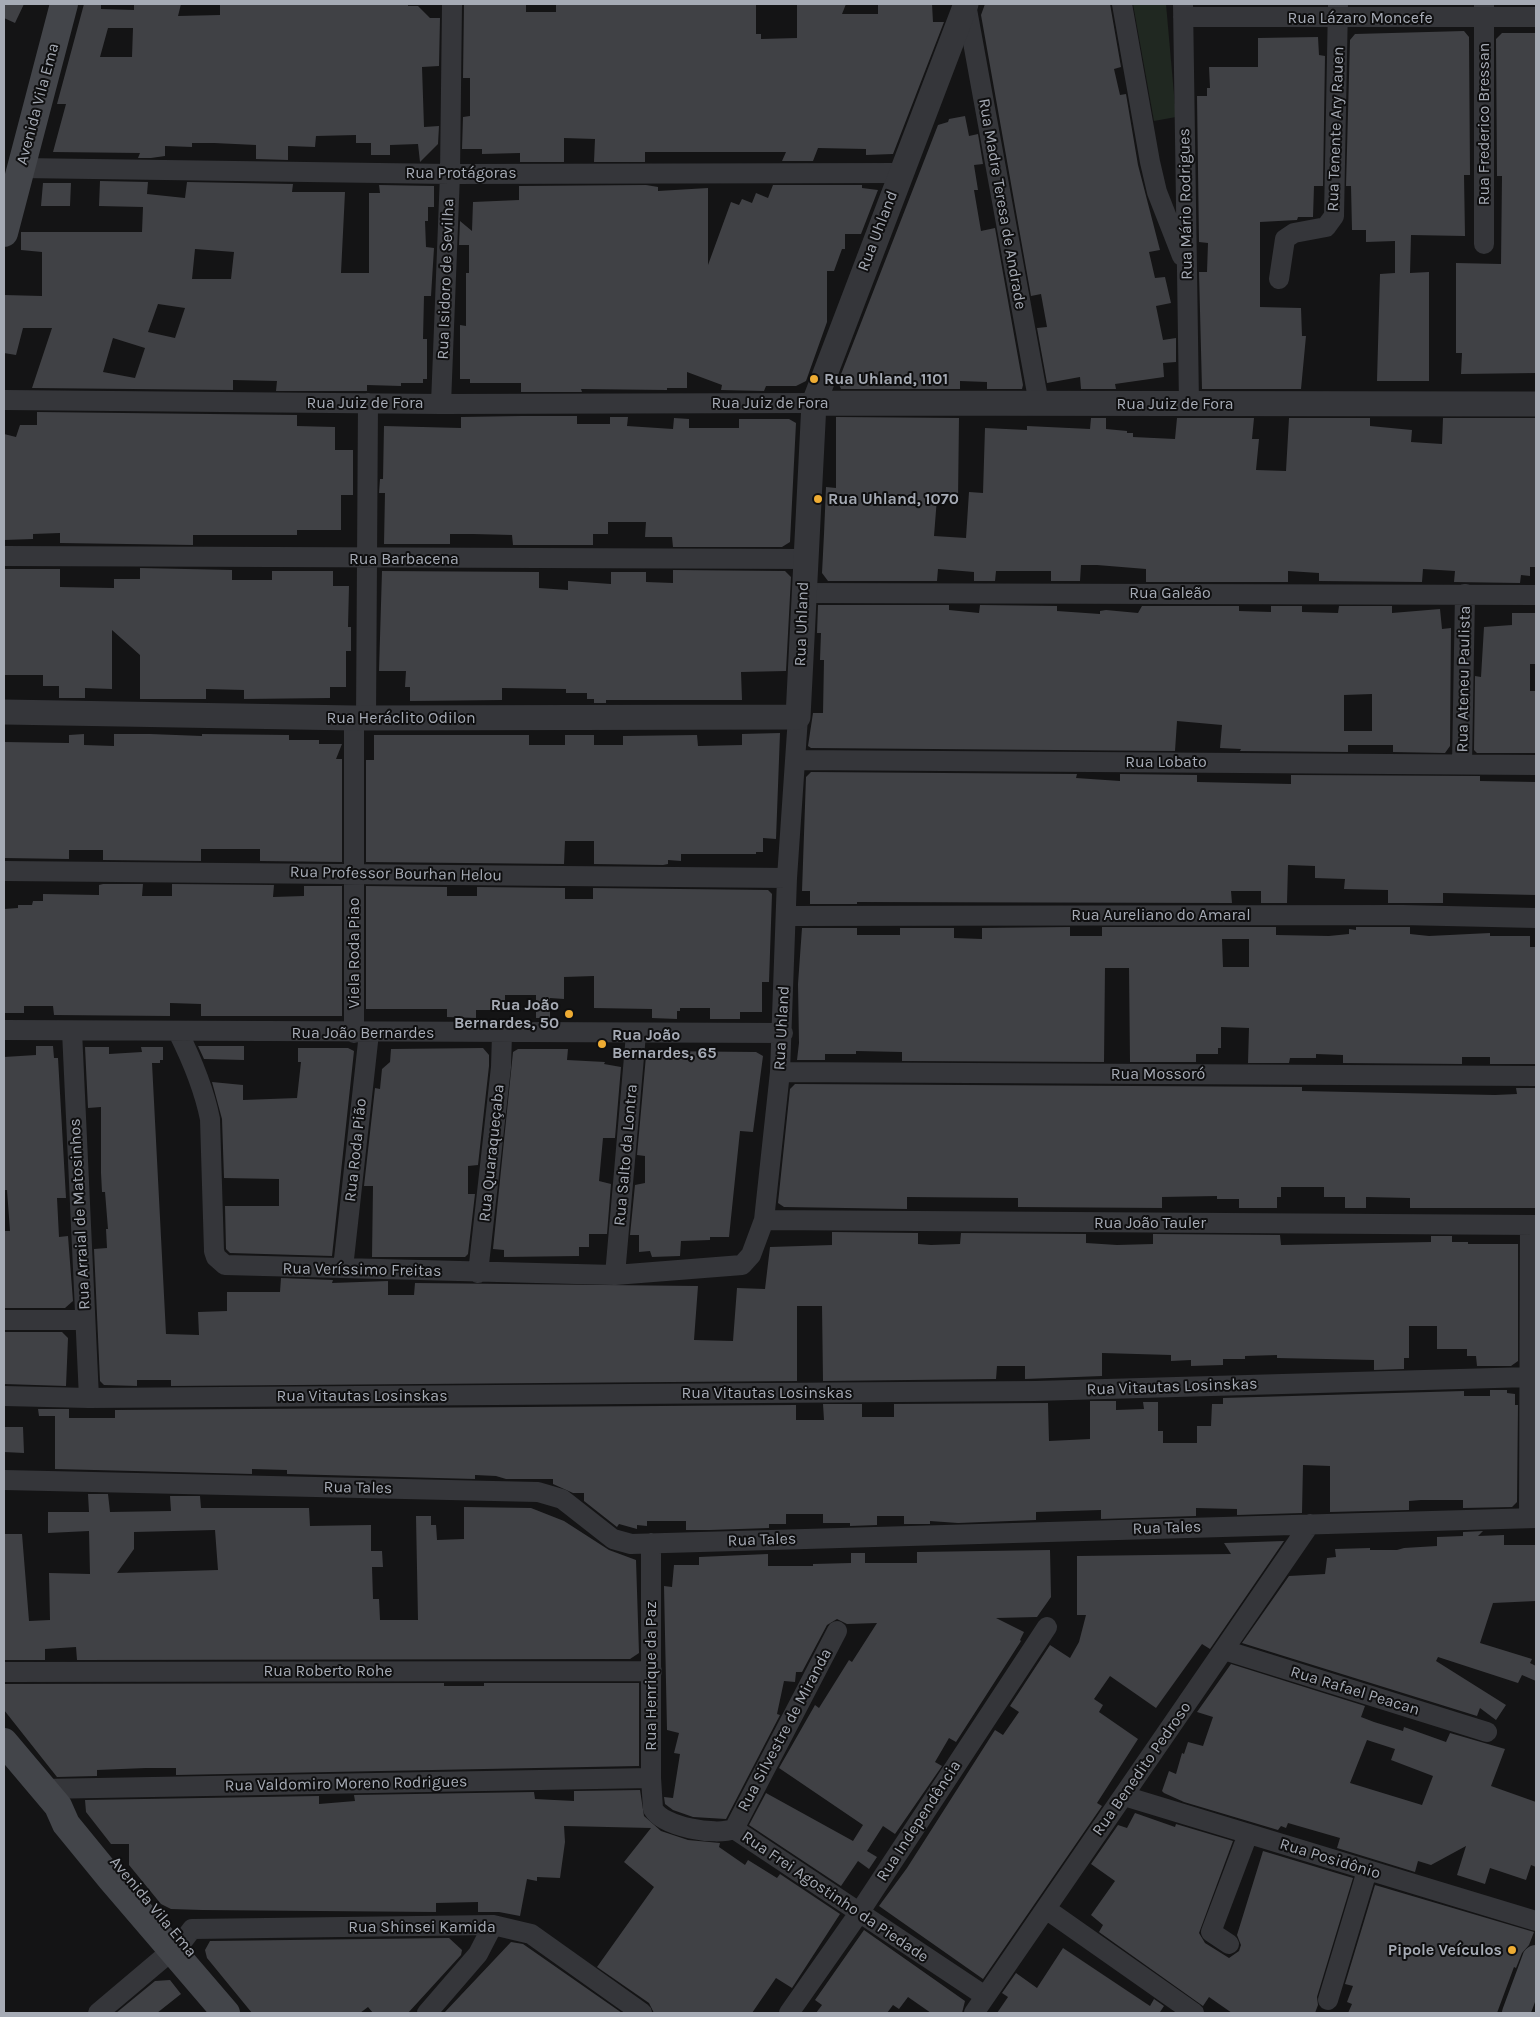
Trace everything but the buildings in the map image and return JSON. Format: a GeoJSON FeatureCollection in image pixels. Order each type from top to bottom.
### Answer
{"type":"FeatureCollection","features":[{"type":"Feature","properties":{"kind":"main road","name":"Avenida Vila Ema"},"geometry":{"type":"LineString","coordinates":[[4,233],[64,4]]}},
{"type":"Feature","properties":{"kind":"main road","name":"Avenida Vila Ema"},"geometry":{"type":"LineString","coordinates":[[4,1742],[50,1798],[76,1816],[177,1946],[226,2013]]}},
{"type":"Feature","properties":{"kind":"main road","name":"Avenida Vila Ema"},"geometry":{"type":"LineString","coordinates":[[177,1946],[243,2013]]}},
{"type":"Feature","properties":{"kind":"main road"},"geometry":{"type":"LineString","coordinates":[[1516,2013],[1536,1959]]}},
{"type":"Feature","properties":{"kind":"street","name":"Rua Isidoro de Sevilha"},"geometry":{"type":"LineString","coordinates":[[442,404],[450,174],[452,4]]}},
{"type":"Feature","properties":{"kind":"street","name":"Rua Uhland"},"geometry":{"type":"LineString","coordinates":[[742,1265],[751,1255],[764,1220],[780,1072],[783,1033],[787,878],[798,717],[814,403],[900,173],[966,4]]}},
{"type":"Feature","properties":{"kind":"street","name":"Rua Madre Teresa de Andrade"},"geometry":{"type":"LineString","coordinates":[[966,4],[1039,404]]}},
{"type":"Feature","properties":{"kind":"street"},"geometry":{"type":"LineString","coordinates":[[1122,4],[1150,162],[1158,192],[1187,268]]}},
{"type":"Feature","properties":{"kind":"street","name":"Rua Mário Rodrigues"},"geometry":{"type":"LineString","coordinates":[[1183,10],[1189,404]]}},
{"type":"Feature","properties":{"kind":"street","name":"Rua Lázaro Moncefe"},"geometry":{"type":"LineString","coordinates":[[1183,10],[1484,10],[1536,17]]}},
{"type":"Feature","properties":{"kind":"street","name":"Rua Frederico Bressan"},"geometry":{"type":"LineString","coordinates":[[1484,10],[1484,244]]}},
{"type":"Feature","properties":{"kind":"street","name":"Rua Tenente Ary Rauen"},"geometry":{"type":"LineString","coordinates":[[1279,278],[1285,239],[1294,234],[1326,227],[1334,216],[1338,11]]}},
{"type":"Feature","properties":{"kind":"street","name":"Rua Protágoras"},"geometry":{"type":"LineString","coordinates":[[21,168],[450,174],[900,173]]}},
{"type":"Feature","properties":{"kind":"street","name":"Rua Juiz de Fora"},"geometry":{"type":"LineString","coordinates":[[4,400],[442,404],[1536,404]]}},
{"type":"Feature","properties":{"kind":"street","name":"Viela Roda Piao"},"geometry":{"type":"LineString","coordinates":[[361,1033],[354,873],[367,559],[368,403]]}},
{"type":"Feature","properties":{"kind":"street","name":"Rua Barbacena"},"geometry":{"type":"LineString","coordinates":[[4,556],[367,559],[805,559]]}},
{"type":"Feature","properties":{"kind":"street","name":"Rua Galeão"},"geometry":{"type":"LineString","coordinates":[[804,592],[1536,594]]}},
{"type":"Feature","properties":{"kind":"street","name":"Rua Ateneu Paulista"},"geometry":{"type":"LineString","coordinates":[[1462,764],[1465,594]]}},
{"type":"Feature","properties":{"kind":"street","name":"Rua Heráclito Odilon"},"geometry":{"type":"LineString","coordinates":[[4,712],[360,718],[798,717]]}},
{"type":"Feature","properties":{"kind":"street","name":"Rua Lobato"},"geometry":{"type":"LineString","coordinates":[[795,760],[1536,765]]}},
{"type":"Feature","properties":{"kind":"street","name":"Rua Professor Bourhan Helou"},"geometry":{"type":"LineString","coordinates":[[4,870],[787,878]]}},
{"type":"Feature","properties":{"kind":"street","name":"Rua Aureliano do Amaral"},"geometry":{"type":"LineString","coordinates":[[786,916],[1402,914],[1536,918]]}},
{"type":"Feature","properties":{"kind":"street","name":"Rua João Bernardes"},"geometry":{"type":"LineString","coordinates":[[4,1030],[502,1034],[783,1033]]}},
{"type":"Feature","properties":{"kind":"street","name":"Rua Arraial de Matosinhos"},"geometry":{"type":"LineString","coordinates":[[72,1031],[89,1398]]}},
{"type":"Feature","properties":{"kind":"street","name":"Rua Veríssimo Freitas"},"geometry":{"type":"LineString","coordinates":[[178,1032],[190,1055],[206,1101],[210,1119],[213,1240],[216,1257],[225,1265],[232,1267],[343,1268],[615,1276],[742,1265]]}},
{"type":"Feature","properties":{"kind":"street","name":"Rua Roda Pião"},"geometry":{"type":"LineString","coordinates":[[343,1268],[361,1033]]}},
{"type":"Feature","properties":{"kind":"street","name":"Rua Quaraqueçaba"},"geometry":{"type":"LineString","coordinates":[[478,1273],[501,1067],[502,1034]]}},
{"type":"Feature","properties":{"kind":"street","name":"Rua Salto da Lontra"},"geometry":{"type":"LineString","coordinates":[[615,1276],[636,1034]]}},
{"type":"Feature","properties":{"kind":"street","name":"Rua Mossoró"},"geometry":{"type":"LineString","coordinates":[[780,1072],[1536,1076]]}},
{"type":"Feature","properties":{"kind":"street","name":"Rua João Tauler"},"geometry":{"type":"LineString","coordinates":[[764,1220],[1533,1225]]}},
{"type":"Feature","properties":{"kind":"street"},"geometry":{"type":"LineString","coordinates":[[1533,1225],[1530,1377],[1533,1518]]}},
{"type":"Feature","properties":{"kind":"street"},"geometry":{"type":"LineString","coordinates":[[4,1320],[85,1320]]}},
{"type":"Feature","properties":{"kind":"street","name":"Rua Vitautas Losinskas"},"geometry":{"type":"LineString","coordinates":[[4,1396],[89,1398],[1036,1391],[1530,1377]]}},
{"type":"Feature","properties":{"kind":"street","name":"Rua Tales"},"geometry":{"type":"LineString","coordinates":[[4,1480],[538,1492],[562,1498],[613,1539],[631,1544],[1533,1518]]}},
{"type":"Feature","properties":{"kind":"street","name":"Rua Benedito Pedroso"},"geometry":{"type":"LineString","coordinates":[[974,2013],[1310,1524]]}},
{"type":"Feature","properties":{"kind":"street","name":"Rua Henrique da Paz"},"geometry":{"type":"LineString","coordinates":[[651,1543],[651,1778],[653,1809]]}},
{"type":"Feature","properties":{"kind":"street","name":"Rua Independência"},"geometry":{"type":"LineString","coordinates":[[789,2013],[859,1913],[1047,1627]]}},
{"type":"Feature","properties":{"kind":"street","name":"Rua Silvestre de Miranda"},"geometry":{"type":"LineString","coordinates":[[734,1830],[837,1631]]}},
{"type":"Feature","properties":{"kind":"street","name":"Rua Rafael Peacan"},"geometry":{"type":"LineString","coordinates":[[1224,1650],[1487,1732]]}},
{"type":"Feature","properties":{"kind":"street","name":"Rua Roberto Rohe"},"geometry":{"type":"LineString","coordinates":[[4,1672],[652,1671]]}},
{"type":"Feature","properties":{"kind":"street","name":"Rua Valdomiro Moreno Rodrigues"},"geometry":{"type":"LineString","coordinates":[[50,1798],[651,1778]]}},
{"type":"Feature","properties":{"kind":"street","name":"Rua Posidônio"},"geometry":{"type":"LineString","coordinates":[[1124,1796],[1536,1922]]}},
{"type":"Feature","properties":{"kind":"street","name":"Rua Frei Agostinho da Piedade"},"geometry":{"type":"LineString","coordinates":[[653,1809],[661,1819],[689,1827],[723,1832],[734,1830],[985,1996]]}},
{"type":"Feature","properties":{"kind":"street"},"geometry":{"type":"LineString","coordinates":[[1229,1944],[1211,1932],[1248,1834]]}},
{"type":"Feature","properties":{"kind":"street"},"geometry":{"type":"LineString","coordinates":[[1328,2000],[1367,1870]]}},
{"type":"Feature","properties":{"kind":"street"},"geometry":{"type":"LineString","coordinates":[[1046,1909],[1194,2013]]}},
{"type":"Feature","properties":{"kind":"street"},"geometry":{"type":"LineString","coordinates":[[428,2013],[478,1954],[493,1925]]}},
{"type":"Feature","properties":{"kind":"street","name":"Rua Shinsei Kamida"},"geometry":{"type":"LineString","coordinates":[[177,1946],[192,1929],[493,1925],[531,1934],[642,2013]]}},
{"type":"Feature","properties":{"kind":"street"},"geometry":{"type":"LineString","coordinates":[[98,2013],[177,1946]]}},
{"type":"Feature","properties":{"kind":"shaded area"},"geometry":{"type":"Polygon","coordinates":[[[1133,4],[1166,4],[1176,117],[1154,121],[1133,4]]]}},
{"type":"Feature","properties":{"kind":"place","name":"Rua Uhland, 1101"},"geometry":{"type":"Point","coordinates":[814,379]}},
{"type":"Feature","properties":{"kind":"place","name":"Rua Uhland, 1070"},"geometry":{"type":"Point","coordinates":[818,499]}},
{"type":"Feature","properties":{"kind":"place","name":"Rua João Bernardes, 50"},"geometry":{"type":"Point","coordinates":[569,1014]}},
{"type":"Feature","properties":{"kind":"place","name":"Rua João Bernardes, 65"},"geometry":{"type":"Point","coordinates":[602,1044]}},
{"type":"Feature","properties":{"kind":"place","name":"Pipole Veículos"},"geometry":{"type":"Point","coordinates":[1512,1950]}}]}
